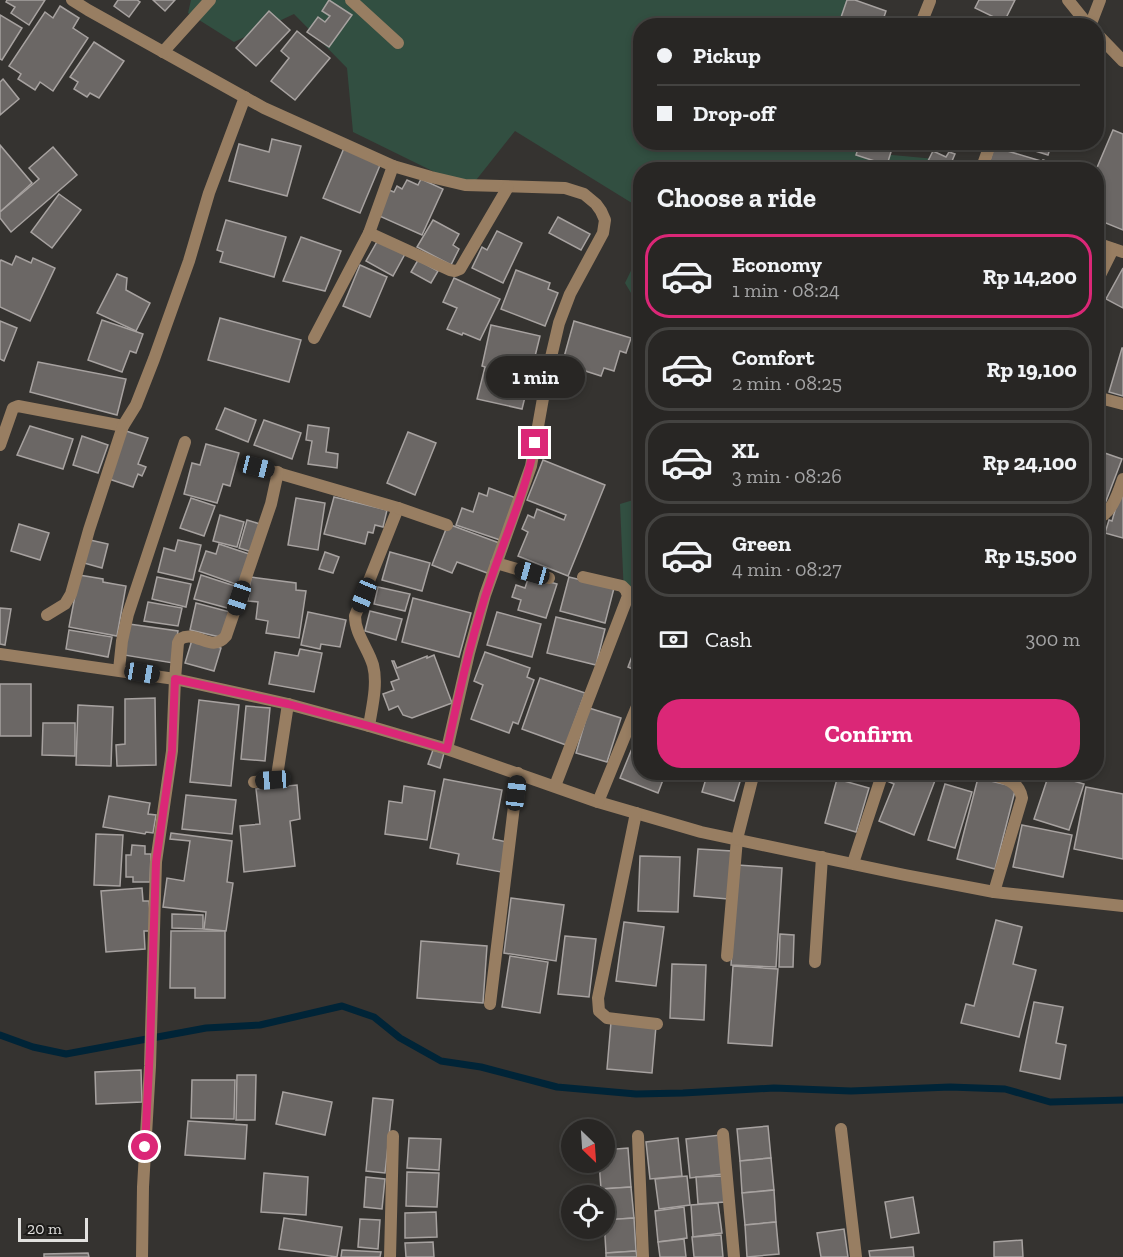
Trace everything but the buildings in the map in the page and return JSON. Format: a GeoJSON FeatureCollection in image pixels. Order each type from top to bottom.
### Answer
{"type":"FeatureCollection","features":[{"type":"Feature","properties":{"kind":"street"},"geometry":{"type":"LineString","coordinates":[[72,0],[264,108],[393,166],[465,185],[565,188],[584,194],[601,211],[604,220],[603,233],[570,294],[559,323],[531,466],[485,595],[469,652],[447,749]]}},
{"type":"Feature","properties":{"kind":"street"},"geometry":{"type":"LineString","coordinates":[[164,52],[210,0]]}},
{"type":"Feature","properties":{"kind":"street"},"geometry":{"type":"LineString","coordinates":[[351,0],[398,43]]}},
{"type":"Feature","properties":{"kind":"street"},"geometry":{"type":"LineString","coordinates":[[1068,0],[1083,18]]}},
{"type":"Feature","properties":{"kind":"street"},"geometry":{"type":"LineString","coordinates":[[1092,18],[1100,0]]}},
{"type":"Feature","properties":{"kind":"street"},"geometry":{"type":"LineString","coordinates":[[923,18],[930,1]]}},
{"type":"Feature","properties":{"kind":"street"},"geometry":{"type":"LineString","coordinates":[[1104,41],[1123,61]]}},
{"type":"Feature","properties":{"kind":"street"},"geometry":{"type":"LineString","coordinates":[[47,615],[65,604],[71,594],[123,426],[135,405],[154,359],[189,261],[209,194],[245,98]]}},
{"type":"Feature","properties":{"kind":"street"},"geometry":{"type":"LineString","coordinates":[[314,338],[369,233],[393,166]]}},
{"type":"Feature","properties":{"kind":"street"},"geometry":{"type":"LineString","coordinates":[[369,233],[456,271],[460,269],[508,187]]}},
{"type":"Feature","properties":{"kind":"street"},"geometry":{"type":"LineString","coordinates":[[1104,271],[1118,251]]}},
{"type":"Feature","properties":{"kind":"street"},"geometry":{"type":"LineString","coordinates":[[1104,399],[1123,404]]}},
{"type":"Feature","properties":{"kind":"street"},"geometry":{"type":"LineString","coordinates":[[0,445],[13,408],[18,406],[123,426]]}},
{"type":"Feature","properties":{"kind":"street"},"geometry":{"type":"LineString","coordinates":[[119,670],[128,614],[185,442]]}},
{"type":"Feature","properties":{"kind":"street"},"geometry":{"type":"LineString","coordinates":[[257,467],[398,508],[447,525]]}},
{"type":"Feature","properties":{"kind":"street"},"geometry":{"type":"LineString","coordinates":[[142,1257],[156,862],[172,751],[178,643],[180,639],[188,636],[216,644],[226,636],[271,504],[278,472]]}},
{"type":"Feature","properties":{"kind":"street"},"geometry":{"type":"LineString","coordinates":[[1104,515],[1122,484]]}},
{"type":"Feature","properties":{"kind":"street"},"geometry":{"type":"LineString","coordinates":[[369,726],[375,680],[373,665],[355,625],[355,616],[398,508]]}},
{"type":"Feature","properties":{"kind":"street"},"geometry":{"type":"LineString","coordinates":[[496,563],[549,578]]}},
{"type":"Feature","properties":{"kind":"street"},"geometry":{"type":"LineString","coordinates":[[555,786],[628,596],[622,586],[584,577]]}},
{"type":"Feature","properties":{"kind":"street"},"geometry":{"type":"LineString","coordinates":[[0,654],[175,679],[288,704],[447,749],[598,802],[701,832],[994,892],[1123,906]]}},
{"type":"Feature","properties":{"kind":"street"},"geometry":{"type":"LineString","coordinates":[[254,782],[276,779],[288,704]]}},
{"type":"Feature","properties":{"kind":"street"},"geometry":{"type":"LineString","coordinates":[[598,802],[633,716]]}},
{"type":"Feature","properties":{"kind":"street"},"geometry":{"type":"LineString","coordinates":[[490,1004],[518,773]]}},
{"type":"Feature","properties":{"kind":"street"},"geometry":{"type":"LineString","coordinates":[[727,956],[736,839],[752,780]]}},
{"type":"Feature","properties":{"kind":"street"},"geometry":{"type":"LineString","coordinates":[[853,863],[880,780]]}},
{"type":"Feature","properties":{"kind":"street"},"geometry":{"type":"LineString","coordinates":[[994,892],[1022,798],[1021,790],[1010,780]]}},
{"type":"Feature","properties":{"kind":"street"},"geometry":{"type":"LineString","coordinates":[[636,813],[598,998],[599,1011],[607,1018],[657,1024]]}},
{"type":"Feature","properties":{"kind":"street"},"geometry":{"type":"LineString","coordinates":[[815,962],[822,857]]}},
{"type":"Feature","properties":{"kind":"street"},"geometry":{"type":"LineString","coordinates":[[841,1129],[856,1257]]}},
{"type":"Feature","properties":{"kind":"street"},"geometry":{"type":"LineString","coordinates":[[723,1134],[734,1257]]}},
{"type":"Feature","properties":{"kind":"street"},"geometry":{"type":"LineString","coordinates":[[390,1257],[393,1136]]}},
{"type":"Feature","properties":{"kind":"street"},"geometry":{"type":"LineString","coordinates":[[638,1136],[643,1257]]}},
{"type":"Feature","properties":{"kind":"green space"},"geometry":{"type":"Polygon","coordinates":[[[191,0],[858,0],[850,18],[633,18],[633,150],[838,150],[957,161],[633,162],[633,204],[515,131],[469,189],[353,132],[347,68],[294,14],[234,42],[188,13],[191,0]]]}},
{"type":"Feature","properties":{"kind":"green space"},"geometry":{"type":"Polygon","coordinates":[[[633,266],[633,296],[625,283],[633,266]]]}},
{"type":"Feature","properties":{"kind":"green space"},"geometry":{"type":"Polygon","coordinates":[[[633,500],[633,602],[624,595],[620,504],[633,500]]]}},
{"type":"Feature","properties":{"kind":"waterway"},"geometry":{"type":"LineString","coordinates":[[0,1035],[33,1047],[66,1054],[206,1028],[260,1025],[342,1006],[374,1017],[400,1038],[441,1061],[481,1067],[557,1087],[636,1094],[774,1088],[851,1091],[950,1087],[1005,1089],[1050,1102],[1123,1100]]}},
{"type":"Feature","properties":{"kind":"route"},"geometry":{"type":"LineString","coordinates":[[145,1147],[156,862],[172,751],[175,679],[288,704],[447,749],[469,652],[485,595],[531,466],[535,443]]}}]}
